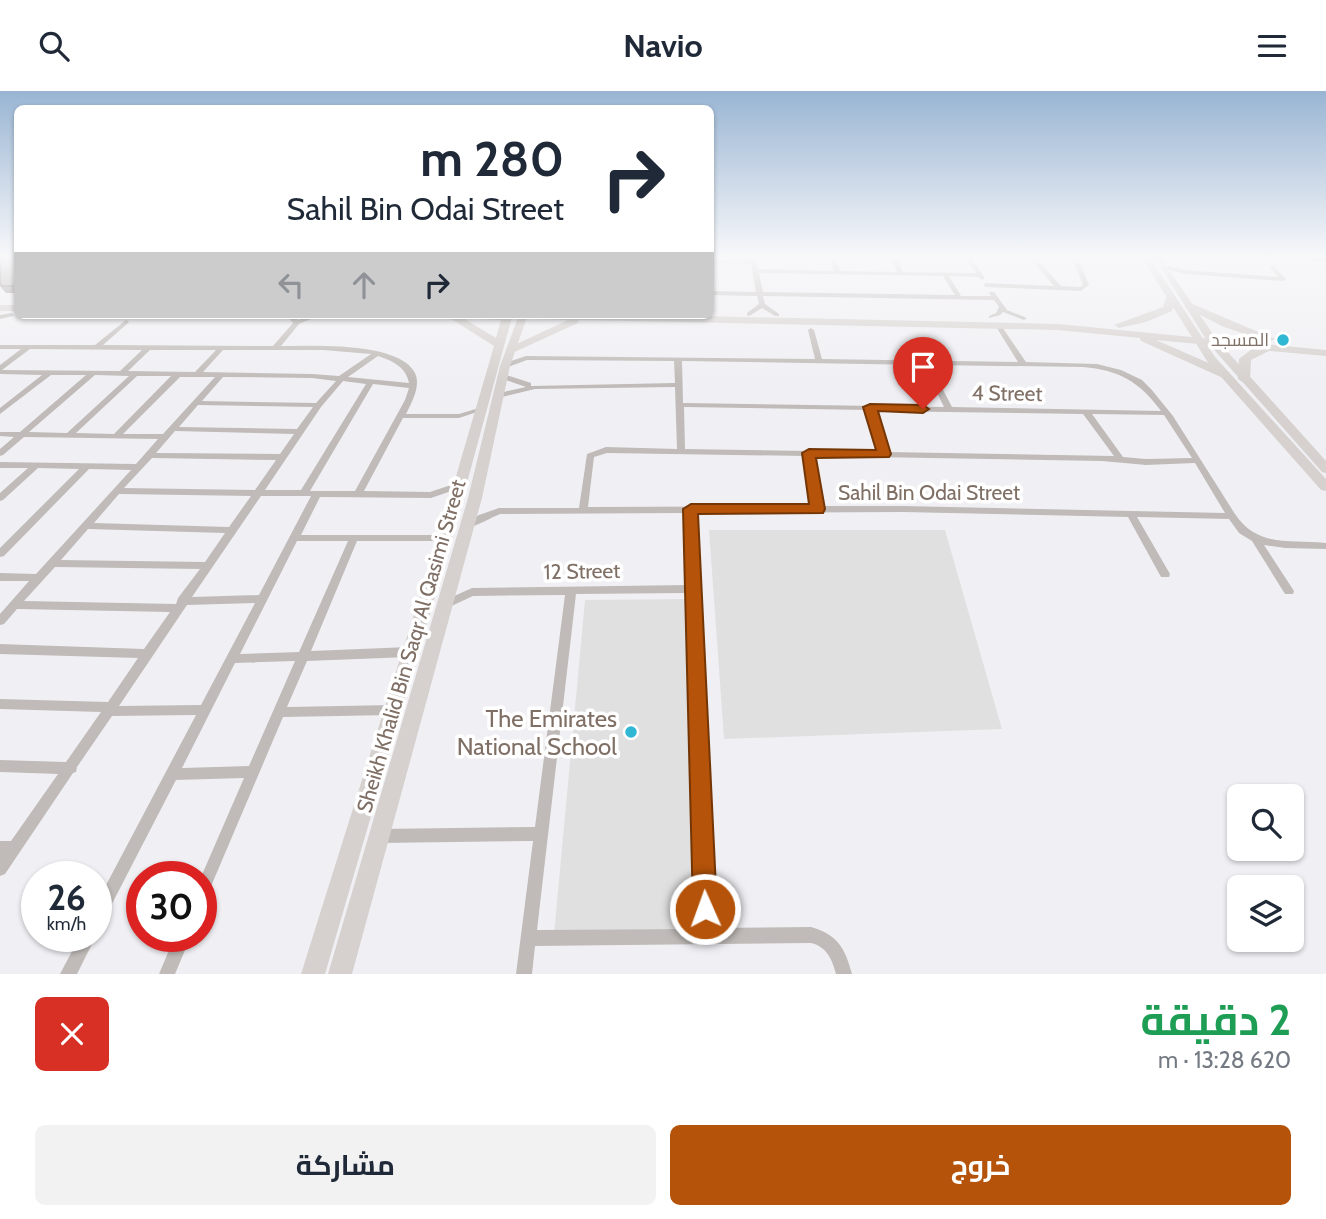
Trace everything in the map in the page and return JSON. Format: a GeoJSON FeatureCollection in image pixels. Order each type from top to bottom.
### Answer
{"type":"FeatureCollection","features":[{"type":"Feature","properties":{"kind":"main road"},"geometry":{"type":"LineString","coordinates":[[1119,328],[1162,313],[1168,309],[1170,299]]}},
{"type":"Feature","properties":{"kind":"main road"},"geometry":{"type":"LineString","coordinates":[[1173,299],[1203,337],[1326,469]]}},
{"type":"Feature","properties":{"kind":"main road"},"geometry":{"type":"LineString","coordinates":[[1185,299],[1223,374],[1326,487]]}},
{"type":"Feature","properties":{"kind":"main road"},"geometry":{"type":"LineString","coordinates":[[1189,306],[1273,344]]}},
{"type":"Feature","properties":{"kind":"main road"},"geometry":{"type":"LineString","coordinates":[[0,308],[9,314]]}},
{"type":"Feature","properties":{"kind":"main road"},"geometry":{"type":"LineString","coordinates":[[714,313],[995,321],[1119,328],[1223,374]]}},
{"type":"Feature","properties":{"kind":"main road"},"geometry":{"type":"LineString","coordinates":[[714,319],[995,321],[1024,318],[1324,351]]}},
{"type":"Feature","properties":{"kind":"main road"},"geometry":{"type":"LineString","coordinates":[[457,319],[498,344]]}},
{"type":"Feature","properties":{"kind":"main road","name":"Sheikh Khalid Bin Saqr Al Qasimi Street"},"geometry":{"type":"LineString","coordinates":[[313,974],[445,538],[479,410],[507,319]]}},
{"type":"Feature","properties":{"kind":"main road","name":"Sheikh Khalid Bin Saqr Al Qasimi Street"},"geometry":{"type":"LineString","coordinates":[[340,974],[475,498],[504,371],[522,319]]}},
{"type":"Feature","properties":{"kind":"main road"},"geometry":{"type":"LineString","coordinates":[[510,351],[566,324],[584,319]]}},
{"type":"Feature","properties":{"kind":"main road"},"geometry":{"type":"LineString","coordinates":[[1244,379],[1243,362],[1247,356],[1273,344]]}},
{"type":"Feature","properties":{"kind":"main road"},"geometry":{"type":"LineString","coordinates":[[415,630],[423,625],[429,628],[429,656]]}},
{"type":"Feature","properties":{"kind":"street"},"geometry":{"type":"LineString","coordinates":[[761,299],[762,305],[777,315]]}},
{"type":"Feature","properties":{"kind":"street"},"geometry":{"type":"LineString","coordinates":[[996,299],[1002,308],[1024,318]]}},
{"type":"Feature","properties":{"kind":"street"},"geometry":{"type":"LineString","coordinates":[[749,314],[762,305]]}},
{"type":"Feature","properties":{"kind":"street"},"geometry":{"type":"LineString","coordinates":[[1002,308],[995,321],[1024,365]]}},
{"type":"Feature","properties":{"kind":"street"},"geometry":{"type":"LineString","coordinates":[[293,319],[297,323]]}},
{"type":"Feature","properties":{"kind":"street"},"geometry":{"type":"LineString","coordinates":[[276,347],[297,323],[307,319]]}},
{"type":"Feature","properties":{"kind":"street"},"geometry":{"type":"LineString","coordinates":[[97,347],[126,322]]}},
{"type":"Feature","properties":{"kind":"street"},"geometry":{"type":"LineString","coordinates":[[811,330],[818,362]]}},
{"type":"Feature","properties":{"kind":"street"},"geometry":{"type":"LineString","coordinates":[[0,347],[276,347],[336,349],[394,359],[407,368],[413,386],[402,416],[358,494]]}},
{"type":"Feature","properties":{"kind":"street"},"geometry":{"type":"LineString","coordinates":[[2,372],[27,347]]}},
{"type":"Feature","properties":{"kind":"street"},"geometry":{"type":"LineString","coordinates":[[122,373],[149,347]]}},
{"type":"Feature","properties":{"kind":"street"},"geometry":{"type":"LineString","coordinates":[[197,375],[221,348]]}},
{"type":"Feature","properties":{"kind":"street"},"geometry":{"type":"LineString","coordinates":[[0,869],[7,848],[71,768],[230,530],[318,405],[342,377],[376,354]]}},
{"type":"Feature","properties":{"kind":"street"},"geometry":{"type":"LineString","coordinates":[[535,387],[517,383],[504,371],[531,358],[1094,366],[1135,379],[1146,388],[1198,460],[1243,530],[1255,538],[1289,591]]}},
{"type":"Feature","properties":{"kind":"street"},"geometry":{"type":"LineString","coordinates":[[678,360],[681,450]]}},
{"type":"Feature","properties":{"kind":"street"},"geometry":{"type":"LineString","coordinates":[[926,364],[949,409]]}},
{"type":"Feature","properties":{"kind":"street"},"geometry":{"type":"LineString","coordinates":[[2,372],[342,377],[413,386]]}},
{"type":"Feature","properties":{"kind":"street"},"geometry":{"type":"LineString","coordinates":[[0,412],[50,372]]}},
{"type":"Feature","properties":{"kind":"street"},"geometry":{"type":"LineString","coordinates":[[0,453],[93,373]]}},
{"type":"Feature","properties":{"kind":"street"},"geometry":{"type":"LineString","coordinates":[[69,435],[135,374]]}},
{"type":"Feature","properties":{"kind":"street"},"geometry":{"type":"LineString","coordinates":[[117,436],[178,374]]}},
{"type":"Feature","properties":{"kind":"street"},"geometry":{"type":"LineString","coordinates":[[0,621],[221,375]]}},
{"type":"Feature","properties":{"kind":"street"},"geometry":{"type":"LineString","coordinates":[[303,493],[371,381]]}},
{"type":"Feature","properties":{"kind":"street"},"geometry":{"type":"LineString","coordinates":[[498,396],[535,387],[677,385]]}},
{"type":"Feature","properties":{"kind":"street"},"geometry":{"type":"LineString","coordinates":[[196,403],[318,405]]}},
{"type":"Feature","properties":{"kind":"street","name":"4 Street"},"geometry":{"type":"LineString","coordinates":[[681,405],[1165,413]]}},
{"type":"Feature","properties":{"kind":"street"},"geometry":{"type":"LineString","coordinates":[[870,407],[884,454]]}},
{"type":"Feature","properties":{"kind":"street"},"geometry":{"type":"LineString","coordinates":[[402,416],[459,416],[479,410]]}},
{"type":"Feature","properties":{"kind":"street"},"geometry":{"type":"LineString","coordinates":[[1086,412],[1121,460]]}},
{"type":"Feature","properties":{"kind":"street"},"geometry":{"type":"LineString","coordinates":[[459,416],[476,423]]}},
{"type":"Feature","properties":{"kind":"street"},"geometry":{"type":"LineString","coordinates":[[0,434],[117,436],[299,432]]}},
{"type":"Feature","properties":{"kind":"street"},"geometry":{"type":"LineString","coordinates":[[583,510],[590,456],[606,450],[1156,462],[1198,460]]}},
{"type":"Feature","properties":{"kind":"street"},"geometry":{"type":"LineString","coordinates":[[809,453],[818,509]]}},
{"type":"Feature","properties":{"kind":"street"},"geometry":{"type":"LineString","coordinates":[[150,455],[281,457]]}},
{"type":"Feature","properties":{"kind":"street"},"geometry":{"type":"LineString","coordinates":[[0,465],[138,467]]}},
{"type":"Feature","properties":{"kind":"street"},"geometry":{"type":"LineString","coordinates":[[0,498],[35,466]]}},
{"type":"Feature","properties":{"kind":"street"},"geometry":{"type":"LineString","coordinates":[[0,554],[86,467]]}},
{"type":"Feature","properties":{"kind":"street"},"geometry":{"type":"LineString","coordinates":[[117,491],[431,495],[460,485]]}},
{"type":"Feature","properties":{"kind":"street"},"geometry":{"type":"LineString","coordinates":[[112,889],[317,494]]}},
{"type":"Feature","properties":{"kind":"street"},"geometry":{"type":"LineString","coordinates":[[431,495],[453,509]]}},
{"type":"Feature","properties":{"kind":"street","name":"Sahil Bin Odai Street"},"geometry":{"type":"LineString","coordinates":[[475,498],[499,511]]}},
{"type":"Feature","properties":{"kind":"street"},"geometry":{"type":"LineString","coordinates":[[691,509],[706,936]]}},
{"type":"Feature","properties":{"kind":"street","name":"Sahil Bin Odai Street"},"geometry":{"type":"LineString","coordinates":[[467,526],[499,511],[818,509],[1233,516]]}},
{"type":"Feature","properties":{"kind":"street"},"geometry":{"type":"LineString","coordinates":[[1129,513],[1165,574]]}},
{"type":"Feature","properties":{"kind":"street"},"geometry":{"type":"LineString","coordinates":[[85,526],[230,530]]}},
{"type":"Feature","properties":{"kind":"street"},"geometry":{"type":"LineString","coordinates":[[294,538],[445,538]]}},
{"type":"Feature","properties":{"kind":"street"},"geometry":{"type":"LineString","coordinates":[[215,861],[354,538]]}},
{"type":"Feature","properties":{"kind":"street"},"geometry":{"type":"LineString","coordinates":[[1255,538],[1325,546]]}},
{"type":"Feature","properties":{"kind":"street"},"geometry":{"type":"LineString","coordinates":[[52,563],[206,566]]}},
{"type":"Feature","properties":{"kind":"street"},"geometry":{"type":"LineString","coordinates":[[0,577],[39,577]]}},
{"type":"Feature","properties":{"kind":"street"},"geometry":{"type":"LineString","coordinates":[[450,579],[472,593]]}},
{"type":"Feature","properties":{"kind":"street","name":"12 Street"},"geometry":{"type":"LineString","coordinates":[[442,608],[456,598],[472,593],[694,589]]}},
{"type":"Feature","properties":{"kind":"street"},"geometry":{"type":"LineString","coordinates":[[524,974],[571,591]]}},
{"type":"Feature","properties":{"kind":"street"},"geometry":{"type":"LineString","coordinates":[[15,605],[180,605],[263,599]]}},
{"type":"Feature","properties":{"kind":"street"},"geometry":{"type":"LineString","coordinates":[[0,649],[147,655]]}},
{"type":"Feature","properties":{"kind":"street"},"geometry":{"type":"LineString","coordinates":[[232,659],[409,652]]}},
{"type":"Feature","properties":{"kind":"street"},"geometry":{"type":"LineString","coordinates":[[0,704],[111,709],[205,709]]}},
{"type":"Feature","properties":{"kind":"street"},"geometry":{"type":"LineString","coordinates":[[279,712],[391,710]]}},
{"type":"Feature","properties":{"kind":"street"},"geometry":{"type":"LineString","coordinates":[[0,766],[71,768]]}},
{"type":"Feature","properties":{"kind":"street"},"geometry":{"type":"LineString","coordinates":[[172,774],[253,772]]}},
{"type":"Feature","properties":{"kind":"street"},"geometry":{"type":"LineString","coordinates":[[378,837],[542,834]]}},
{"type":"Feature","properties":{"kind":"street"},"geometry":{"type":"LineString","coordinates":[[529,938],[821,937],[830,943],[837,953],[844,974]]}},
{"type":"Feature","properties":{"kind":"street"},"geometry":{"type":"LineString","coordinates":[[68,974],[80,952]]}},
{"type":"Feature","properties":{"kind":"street"},"geometry":{"type":"LineString","coordinates":[[166,974],[176,952]]}},
{"type":"Feature","properties":{"kind":"shaded area"},"geometry":{"type":"Polygon","coordinates":[[[709,530],[945,530],[1002,729],[724,739],[709,530]]]}},
{"type":"Feature","properties":{"kind":"shaded area","name":"The Emirates National School"},"geometry":{"type":"Polygon","coordinates":[[[685,599],[690,785],[701,929],[554,934],[585,600],[685,599]]]}},
{"type":"Feature","properties":{"kind":"place","name":"المسجد"},"geometry":{"type":"Point","coordinates":[1283,340]}},
{"type":"Feature","properties":{"kind":"place","name":"The Emirates National School"},"geometry":{"type":"Point","coordinates":[631,732]}},
{"type":"Feature","properties":{"kind":"route"},"geometry":{"type":"LineString","coordinates":[[705,909],[691,509],[818,509],[809,453],[884,454],[870,407],[923,409]]}}]}
